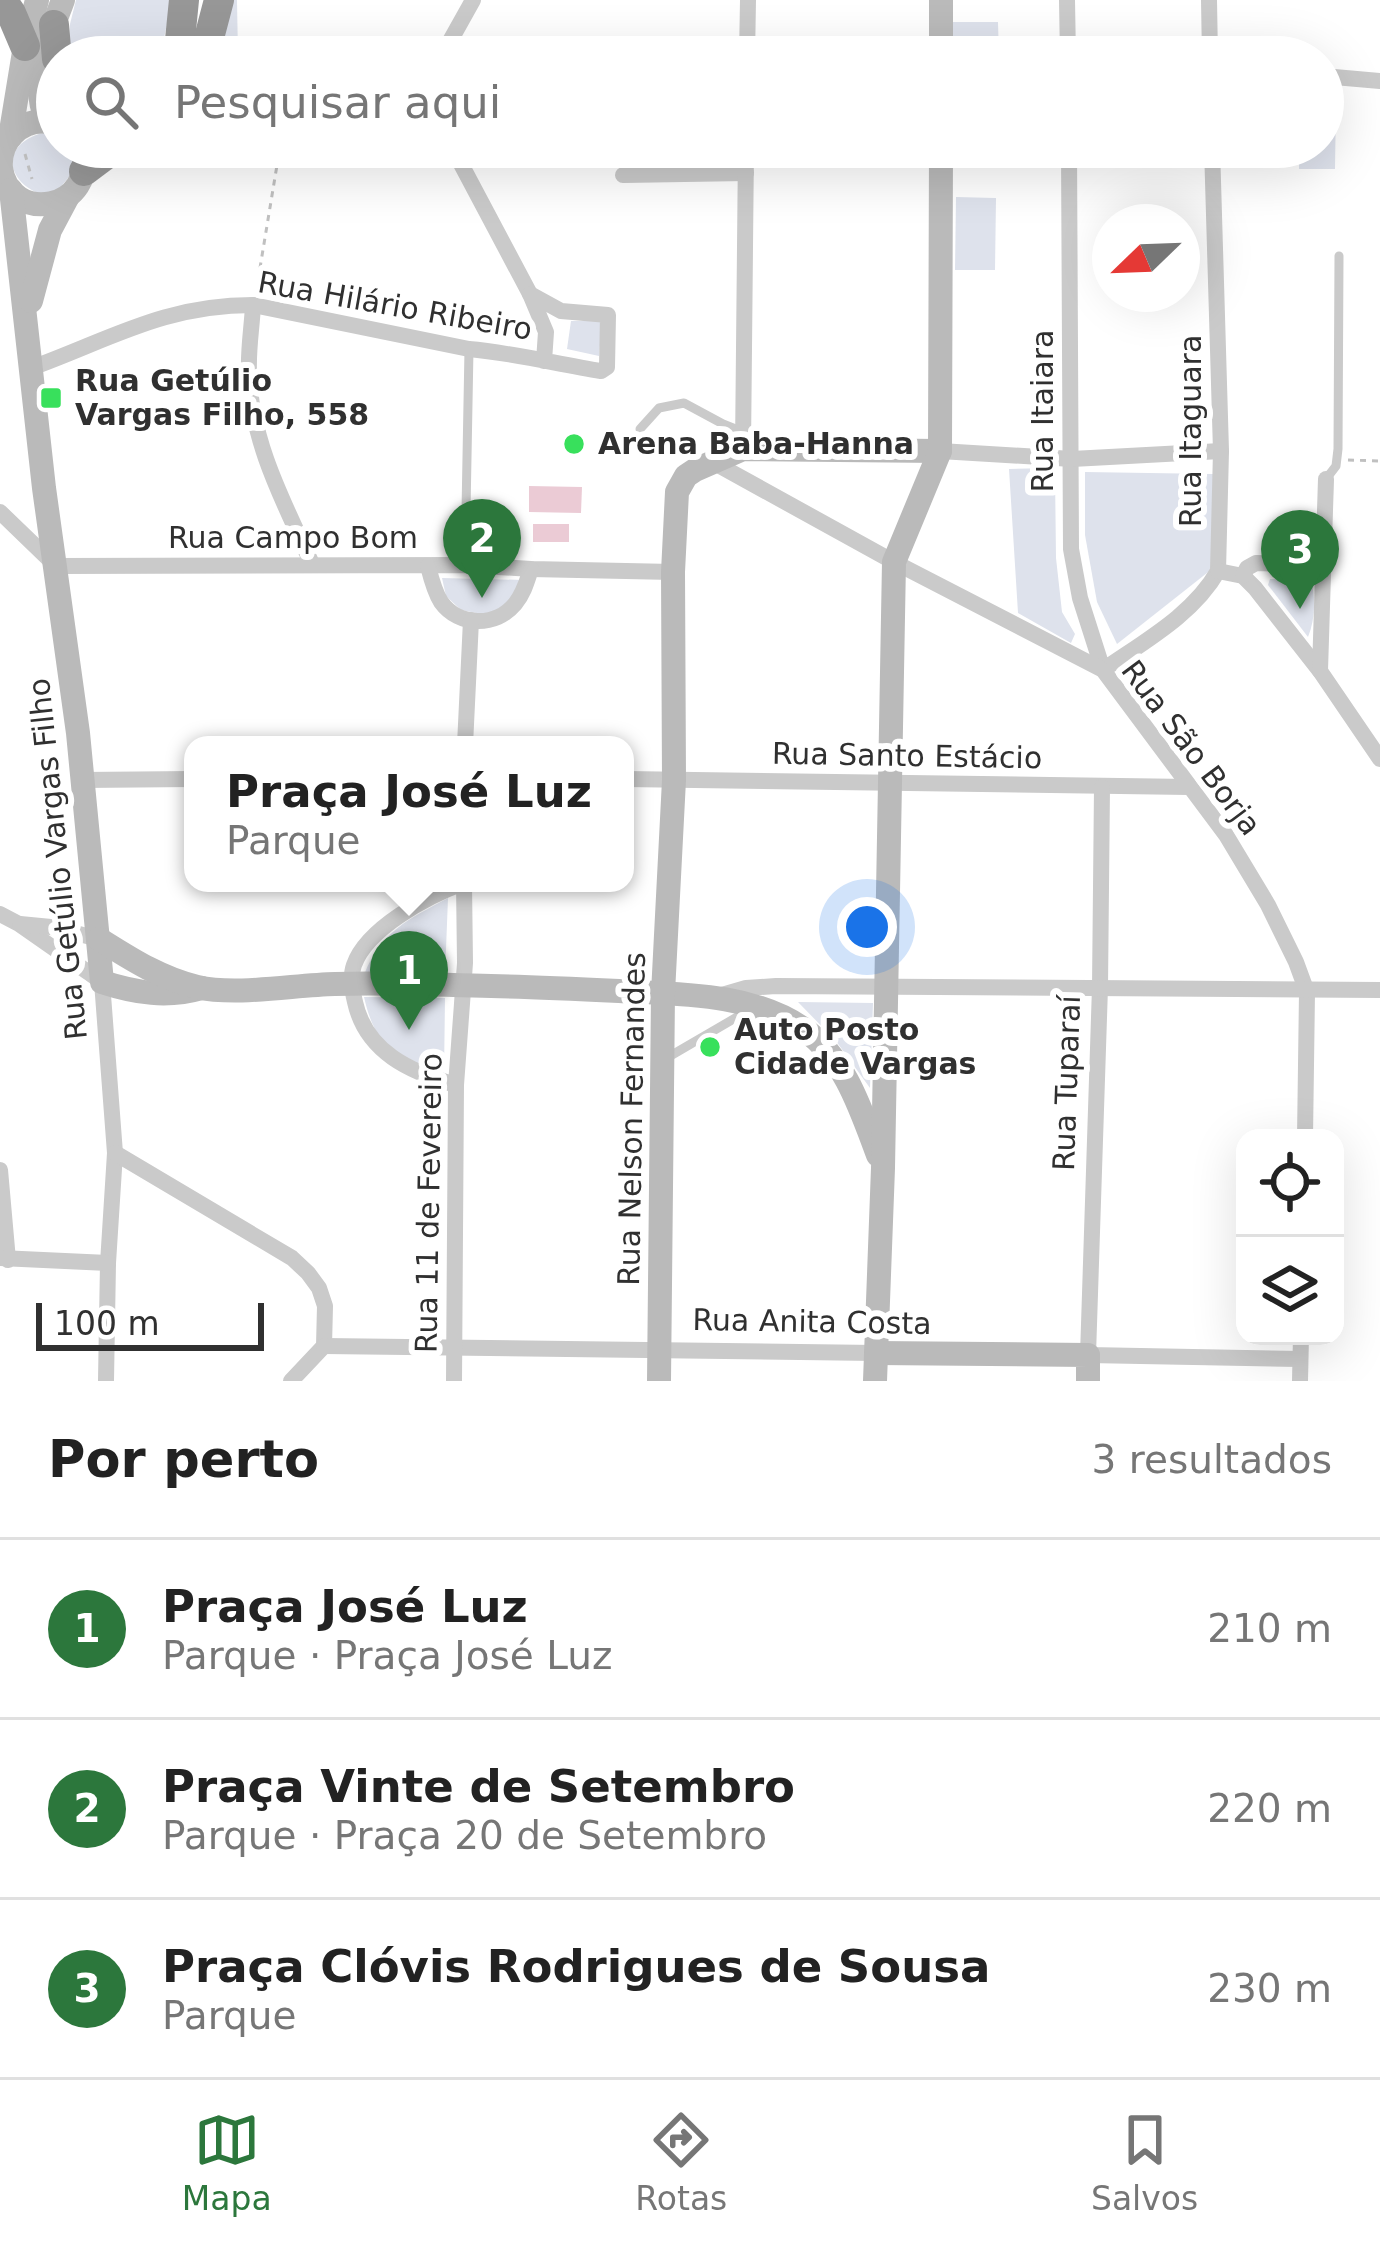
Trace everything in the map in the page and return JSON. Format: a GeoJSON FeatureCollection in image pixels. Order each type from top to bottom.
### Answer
{"type":"FeatureCollection","features":[{"type":"Feature","properties":{"kind":"highway"},"geometry":{"type":"LineString","coordinates":[[2,0],[25,46]]}},
{"type":"Feature","properties":{"kind":"highway"},"geometry":{"type":"LineString","coordinates":[[180,36],[184,0]]}},
{"type":"Feature","properties":{"kind":"highway"},"geometry":{"type":"LineString","coordinates":[[210,36],[219,0]]}},
{"type":"Feature","properties":{"kind":"street"},"geometry":{"type":"LineString","coordinates":[[453,36],[473,0]]}},
{"type":"Feature","properties":{"kind":"street"},"geometry":{"type":"LineString","coordinates":[[747,36],[748,0]]}},
{"type":"Feature","properties":{"kind":"street"},"geometry":{"type":"LineString","coordinates":[[940,36],[941,0]]}},
{"type":"Feature","properties":{"kind":"street"},"geometry":{"type":"LineString","coordinates":[[1067,0],[1067,36]]}},
{"type":"Feature","properties":{"kind":"street"},"geometry":{"type":"LineString","coordinates":[[1209,0],[1210,36]]}},
{"type":"Feature","properties":{"kind":"street","name":"Rua Getúlio Vargas Filho"},"geometry":{"type":"LineString","coordinates":[[51,8],[25,46],[16,138],[5,145],[1,165],[13,185],[99,939],[112,985],[115,1153],[106,1381]]}},
{"type":"Feature","properties":{"kind":"street"},"geometry":{"type":"LineString","coordinates":[[1344,78],[1380,81]]}},
{"type":"Feature","properties":{"kind":"street"},"geometry":{"type":"LineString","coordinates":[[16,138],[23,126],[36,124]]}},
{"type":"Feature","properties":{"kind":"street","name":"Rua Getúlio Vargas Filho"},"geometry":{"type":"LineString","coordinates":[[27,333],[50,230],[89,168]]}},
{"type":"Feature","properties":{"kind":"street"},"geometry":{"type":"LineString","coordinates":[[463,168],[546,332],[544,361]]}},
{"type":"Feature","properties":{"kind":"street"},"geometry":{"type":"LineString","coordinates":[[746,168],[731,449],[940,451],[1072,459],[1221,451]]}},
{"type":"Feature","properties":{"kind":"street"},"geometry":{"type":"LineString","coordinates":[[875,1381],[894,562],[940,451],[941,168]]}},
{"type":"Feature","properties":{"kind":"street","name":"Rua Itaiara"},"geometry":{"type":"LineString","coordinates":[[1069,168],[1071,549],[1080,598],[1103,670]]}},
{"type":"Feature","properties":{"kind":"street","name":"Rua Itaguara"},"geometry":{"type":"LineString","coordinates":[[1213,168],[1221,451],[1218,572]]}},
{"type":"Feature","properties":{"kind":"street"},"geometry":{"type":"LineString","coordinates":[[622,175],[746,172]]}},
{"type":"Feature","properties":{"kind":"street"},"geometry":{"type":"LineString","coordinates":[[13,185],[30,203],[54,204],[67,198]]}},
{"type":"Feature","properties":{"kind":"street","name":"Rua Hilário Ribeiro"},"geometry":{"type":"LineString","coordinates":[[31,368],[143,322],[221,305],[254,305],[604,371],[606,314],[561,310],[530,294]]}},
{"type":"Feature","properties":{"kind":"street"},"geometry":{"type":"LineString","coordinates":[[254,305],[249,369],[256,424],[272,474],[312,564]]}},
{"type":"Feature","properties":{"kind":"street","name":"Rua São Borja"},"geometry":{"type":"LineString","coordinates":[[731,449],[894,562],[1103,670],[1226,835],[1296,962],[1307,992],[1305,1129]]}},
{"type":"Feature","properties":{"kind":"street","name":"Rua Nelson Fernandes"},"geometry":{"type":"LineString","coordinates":[[659,1381],[663,993],[674,780],[673,572],[679,484],[731,449]]}},
{"type":"Feature","properties":{"kind":"street"},"geometry":{"type":"LineString","coordinates":[[1320,671],[1326,479]]}},
{"type":"Feature","properties":{"kind":"street"},"geometry":{"type":"LineString","coordinates":[[5,515],[48,515]]}},
{"type":"Feature","properties":{"kind":"street"},"geometry":{"type":"LineString","coordinates":[[5,515],[56,566]]}},
{"type":"Feature","properties":{"kind":"street"},"geometry":{"type":"LineString","coordinates":[[1243,576],[1256,563],[1324,566]]}},
{"type":"Feature","properties":{"kind":"street","name":"Rua Campo Bom"},"geometry":{"type":"LineString","coordinates":[[56,566],[465,565],[673,572]]}},
{"type":"Feature","properties":{"kind":"street"},"geometry":{"type":"LineString","coordinates":[[428,566],[446,608],[484,621],[506,613],[524,591],[531,569]]}},
{"type":"Feature","properties":{"kind":"street"},"geometry":{"type":"LineString","coordinates":[[1103,670],[1186,611],[1218,572],[1243,576],[1320,671],[1380,759]]}},
{"type":"Feature","properties":{"kind":"street"},"geometry":{"type":"LineString","coordinates":[[466,736],[471,620]]}},
{"type":"Feature","properties":{"kind":"street"},"geometry":{"type":"LineString","coordinates":[[82,780],[184,779]]}},
{"type":"Feature","properties":{"kind":"street","name":"Rua Santo Estácio"},"geometry":{"type":"LineString","coordinates":[[634,779],[1189,787]]}},
{"type":"Feature","properties":{"kind":"street","name":"Rua Tuparaí"},"geometry":{"type":"LineString","coordinates":[[1088,1368],[1102,787]]}},
{"type":"Feature","properties":{"kind":"street"},"geometry":{"type":"LineString","coordinates":[[442,892],[412,905],[376,935],[354,966],[352,984],[370,1038],[391,1059],[455,1085]]}},
{"type":"Feature","properties":{"kind":"street","name":"Rua 11 de Fevereiro"},"geometry":{"type":"LineString","coordinates":[[454,1381],[455,1085],[464,985],[463,892]]}},
{"type":"Feature","properties":{"kind":"street"},"geometry":{"type":"LineString","coordinates":[[0,914],[112,985],[162,995],[202,988]]}},
{"type":"Feature","properties":{"kind":"street"},"geometry":{"type":"LineString","coordinates":[[19,924],[99,939],[125,956],[134,963],[136,974],[131,983],[112,985]]}},
{"type":"Feature","properties":{"kind":"street"},"geometry":{"type":"LineString","coordinates":[[125,956],[164,977],[202,988],[464,985],[663,993],[754,1007],[783,1017],[826,1049],[856,1100],[883,1168]]}},
{"type":"Feature","properties":{"kind":"street"},"geometry":{"type":"LineString","coordinates":[[716,998],[746,988],[1380,990]]}},
{"type":"Feature","properties":{"kind":"street"},"geometry":{"type":"LineString","coordinates":[[115,1153],[292,1258],[320,1288],[325,1306],[324,1346],[291,1381]]}},
{"type":"Feature","properties":{"kind":"street"},"geometry":{"type":"LineString","coordinates":[[0,1170],[4,1259],[108,1263]]}},
{"type":"Feature","properties":{"kind":"street"},"geometry":{"type":"LineString","coordinates":[[1300,1381],[1301,1345]]}},
{"type":"Feature","properties":{"kind":"street","name":"Rua Anita Costa"},"geometry":{"type":"LineString","coordinates":[[324,1346],[876,1353],[1088,1368],[1300,1359]]}},
{"type":"Feature","properties":{"kind":"lane"},"geometry":{"type":"LineString","coordinates":[[1326,479],[1336,466],[1338,449],[1340,256]]}},
{"type":"Feature","properties":{"kind":"lane"},"geometry":{"type":"LineString","coordinates":[[465,565],[469,349]]}},
{"type":"Feature","properties":{"kind":"lane"},"geometry":{"type":"LineString","coordinates":[[640,429],[659,408],[684,403],[723,424],[731,449]]}},
{"type":"Feature","properties":{"kind":"lane"},"geometry":{"type":"LineString","coordinates":[[662,1060],[754,1007]]}},
{"type":"Feature","properties":{"kind":"path"},"geometry":{"type":"LineString","coordinates":[[13,185],[16,138]]}},
{"type":"Feature","properties":{"kind":"path"},"geometry":{"type":"LineString","coordinates":[[254,305],[277,168]]}},
{"type":"Feature","properties":{"kind":"path"},"geometry":{"type":"LineString","coordinates":[[1347,460],[1380,460]]}},
{"type":"Feature","properties":{"kind":"shaded area"},"geometry":{"type":"Polygon","coordinates":[[[76,0],[172,0],[164,36],[69,36],[76,0]]]}},
{"type":"Feature","properties":{"kind":"shaded area"},"geometry":{"type":"Polygon","coordinates":[[[224,0],[237,0],[238,36],[216,36],[224,0]]]}},
{"type":"Feature","properties":{"kind":"shaded area"},"geometry":{"type":"Polygon","coordinates":[[[953,22],[998,22],[998,36],[953,36],[953,22]]]}},
{"type":"Feature","properties":{"kind":"shaded area"},"geometry":{"type":"Polygon","coordinates":[[[36,136],[36,168],[73,168],[59,189],[43,195],[15,173],[14,154],[36,136]]]}},
{"type":"Feature","properties":{"kind":"shaded area"},"geometry":{"type":"Polygon","coordinates":[[[956,197],[996,198],[995,270],[955,270],[956,197]]]}},
{"type":"Feature","properties":{"kind":"shaded area"},"geometry":{"type":"Polygon","coordinates":[[[571,321],[602,321],[599,356],[567,349],[571,321]]]}},
{"type":"Feature","properties":{"kind":"shaded area"},"geometry":{"type":"Polygon","coordinates":[[[1050,468],[1055,474],[1062,612],[1075,634],[1071,643],[1018,613],[1009,469],[1050,468]]]}},
{"type":"Feature","properties":{"kind":"shaded area"},"geometry":{"type":"Polygon","coordinates":[[[1085,472],[1213,474],[1212,569],[1117,644],[1097,602],[1085,535],[1085,472]]]}},
{"type":"Feature","properties":{"kind":"shaded area"},"geometry":{"type":"Polygon","coordinates":[[[529,486],[582,487],[581,513],[529,512],[529,486]]]}},
{"type":"Feature","properties":{"kind":"shaded area"},"geometry":{"type":"Polygon","coordinates":[[[533,524],[569,524],[569,542],[533,542],[533,524]]]}},
{"type":"Feature","properties":{"kind":"shaded area"},"geometry":{"type":"Polygon","coordinates":[[[442,578],[524,580],[514,601],[486,615],[461,610],[446,596],[442,578]]]}},
{"type":"Feature","properties":{"kind":"shaded area"},"geometry":{"type":"Polygon","coordinates":[[[1270,579],[1311,580],[1314,609],[1308,637],[1268,585],[1270,579]]]}},
{"type":"Feature","properties":{"kind":"shaded area"},"geometry":{"type":"Polygon","coordinates":[[[448,898],[445,975],[364,975],[388,937],[448,898]]]}},
{"type":"Feature","properties":{"kind":"shaded area"},"geometry":{"type":"Polygon","coordinates":[[[364,997],[445,998],[444,1074],[391,1049],[375,1029],[364,997]]]}},
{"type":"Feature","properties":{"kind":"shaded area"},"geometry":{"type":"Polygon","coordinates":[[[798,1002],[873,1003],[870,1088],[836,1041],[798,1002]]]}},
{"type":"Feature","properties":{"kind":"place","name":"Rua Getúlio Vargas Filho, 558"},"geometry":{"type":"Point","coordinates":[51,398]}},
{"type":"Feature","properties":{"kind":"place","name":"Arena Baba-Hanna"},"geometry":{"type":"Point","coordinates":[574,444]}},
{"type":"Feature","properties":{"kind":"place","name":"Praça Vinte de Setembro"},"geometry":{"type":"Point","coordinates":[482,598]}},
{"type":"Feature","properties":{"kind":"place","name":"Praça Clóvis Rodrigues de Sousa"},"geometry":{"type":"Point","coordinates":[1300,609]}},
{"type":"Feature","properties":{"kind":"place","name":"Praça José Luz"},"geometry":{"type":"Point","coordinates":[409,1030]}},
{"type":"Feature","properties":{"kind":"place","name":"Auto Posto Cidade Vargas"},"geometry":{"type":"Point","coordinates":[710,1047]}}]}
